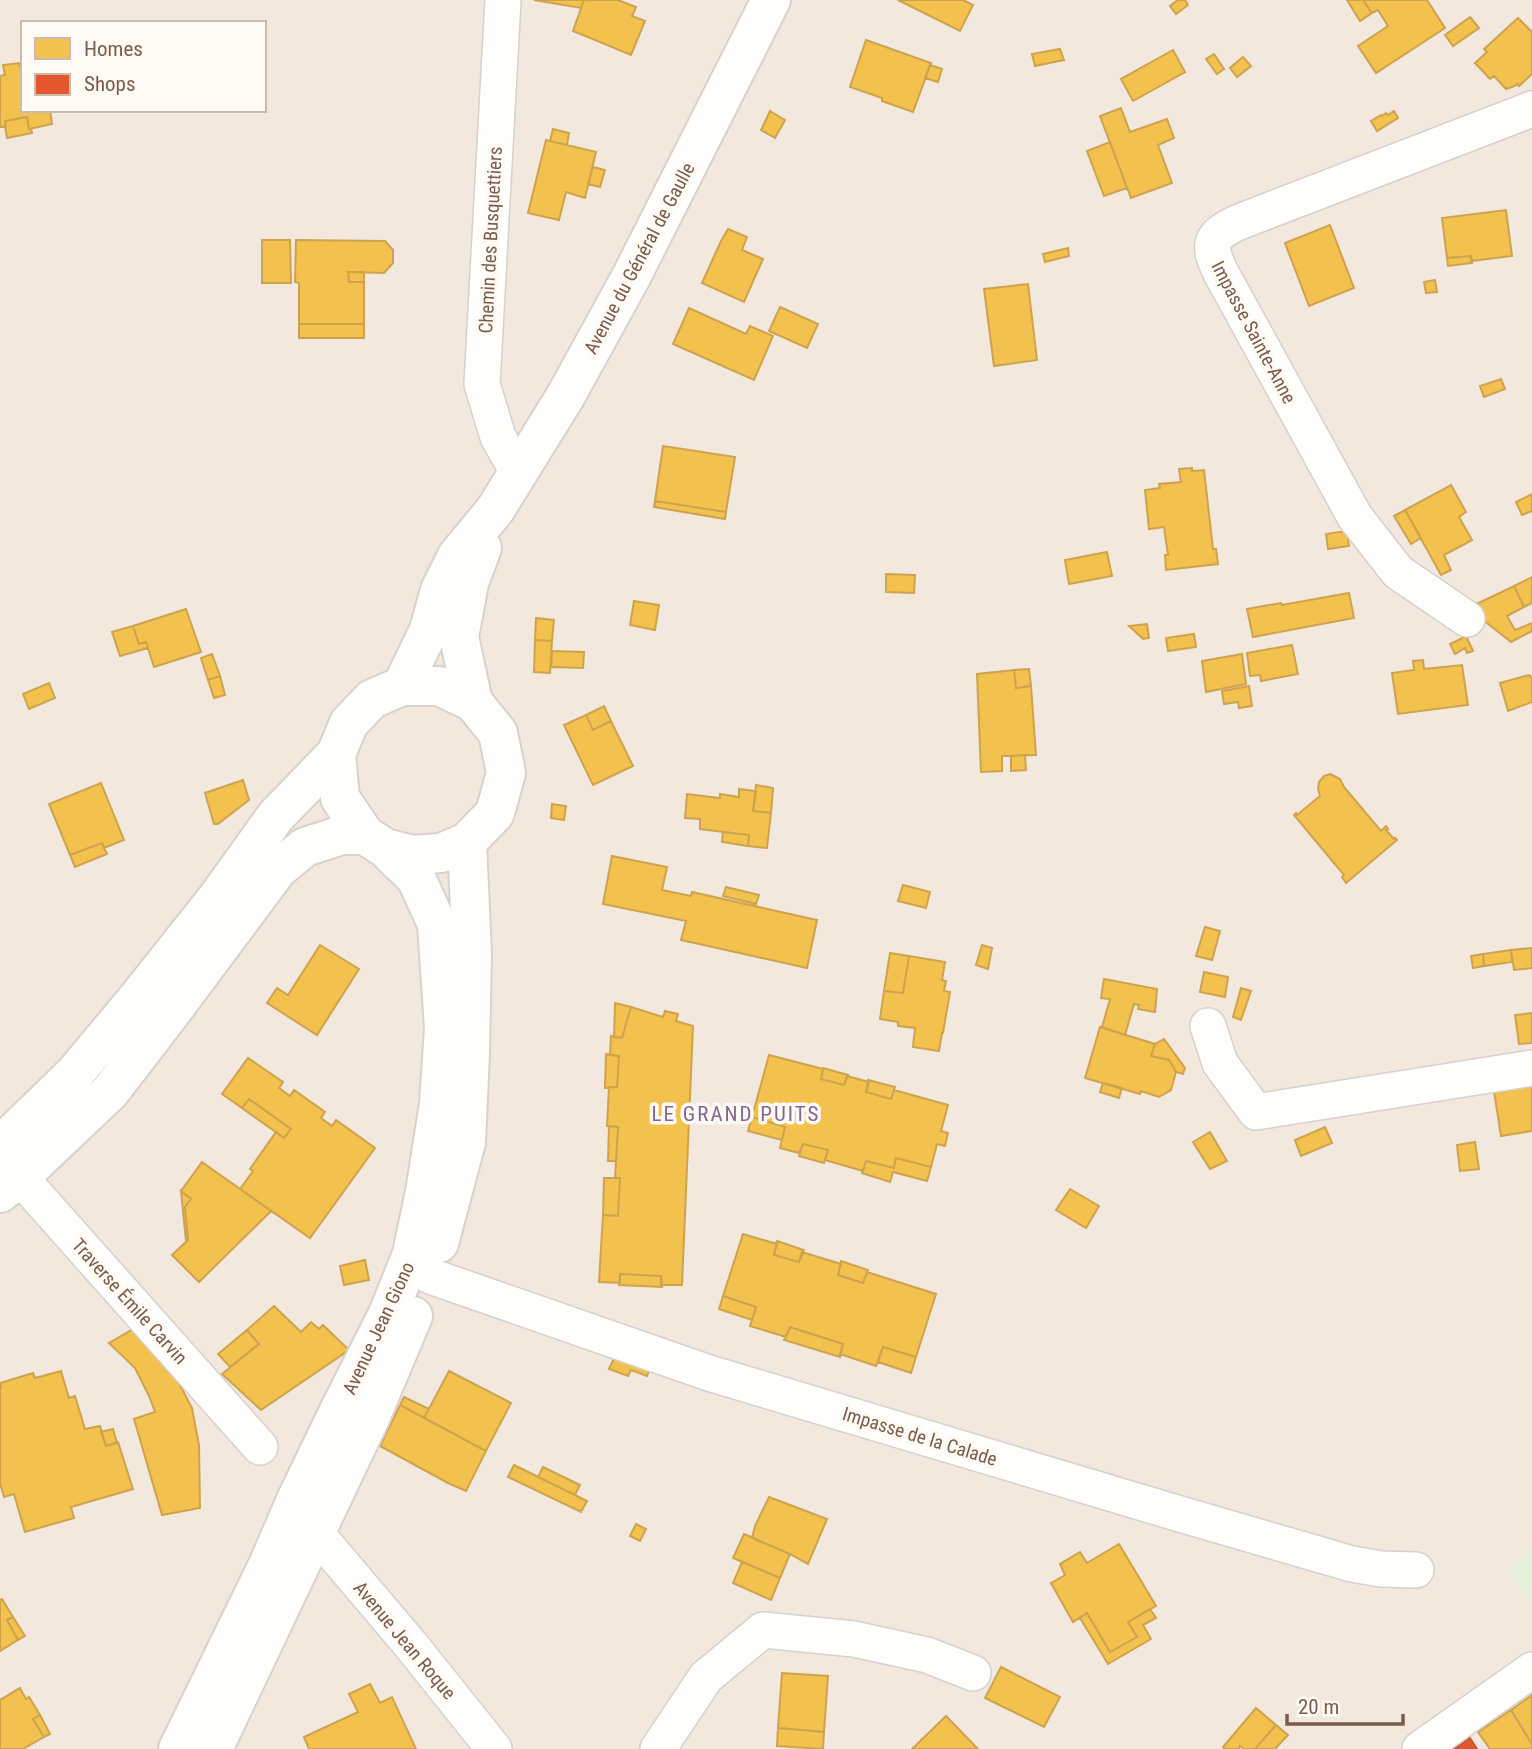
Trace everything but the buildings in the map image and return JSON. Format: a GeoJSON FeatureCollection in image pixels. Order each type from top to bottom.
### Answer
{"type":"FeatureCollection","features":[{"type":"Feature","properties":{"kind":"main road","name":"Avenue du Général de Gaulle"},"geometry":{"type":"LineString","coordinates":[[402,686],[429,630],[440,590],[457,555],[495,510],[565,397],[625,289],[771,0]]}},
{"type":"Feature","properties":{"kind":"main road","name":"Avenue du Général de Gaulle"},"geometry":{"type":"LineString","coordinates":[[473,702],[459,638],[469,583],[495,510]]}},
{"type":"Feature","properties":{"kind":"main road"},"geometry":{"type":"LineString","coordinates":[[402,686],[439,686],[473,702],[498,733],[506,773],[495,813],[467,842],[441,853],[412,855],[375,841],[342,835],[305,846],[278,869],[110,1092],[5,1168],[75,1073],[217,898],[276,816],[336,754],[349,723],[372,699],[402,686]]}},
{"type":"Feature","properties":{"kind":"main road"},"geometry":{"type":"LineString","coordinates":[[336,754],[340,798],[375,841]]}},
{"type":"Feature","properties":{"kind":"main road","name":"Avenue Jean Giono"},"geometry":{"type":"LineString","coordinates":[[178,1749],[388,1314],[412,1254],[439,1104],[444,1028],[437,924],[416,878],[375,841]]}},
{"type":"Feature","properties":{"kind":"main road","name":"Avenue Jean Giono"},"geometry":{"type":"LineString","coordinates":[[213,1749],[370,1418],[430,1276],[466,1142],[472,954],[467,842]]}},
{"type":"Feature","properties":{"kind":"street","name":"Chemin des Busquettiers"},"geometry":{"type":"LineString","coordinates":[[503,0],[482,384],[498,437],[518,472]]}},
{"type":"Feature","properties":{"kind":"street","name":"Impasse Sainte-Anne"},"geometry":{"type":"LineString","coordinates":[[1467,619],[1398,572],[1356,517],[1221,274],[1212,253],[1213,243],[1222,230],[1239,222],[1532,109]]}},
{"type":"Feature","properties":{"kind":"street"},"geometry":{"type":"LineString","coordinates":[[1208,1026],[1220,1063],[1256,1112],[1532,1068]]}},
{"type":"Feature","properties":{"kind":"street","name":"Traverse Émile Carvin"},"geometry":{"type":"LineString","coordinates":[[5,1168],[260,1447]]}},
{"type":"Feature","properties":{"kind":"street","name":"Impasse de la Calade"},"geometry":{"type":"LineString","coordinates":[[430,1276],[709,1373],[1180,1514],[1352,1563],[1381,1569],[1416,1570]]}},
{"type":"Feature","properties":{"kind":"street","name":"Avenue Jean Roque"},"geometry":{"type":"LineString","coordinates":[[315,1532],[494,1749]]}},
{"type":"Feature","properties":{"kind":"street"},"geometry":{"type":"LineString","coordinates":[[658,1749],[706,1677],[763,1630],[854,1639],[927,1655],[973,1673]]}},
{"type":"Feature","properties":{"kind":"street"},"geometry":{"type":"LineString","coordinates":[[1420,1749],[1532,1670]]}},
{"type":"Feature","properties":{"kind":"shaded area"},"geometry":{"type":"Polygon","coordinates":[[[0,0],[1532,0],[1532,1749],[0,1749],[0,0]]]}},
{"type":"Feature","properties":{"kind":"green space"},"geometry":{"type":"Polygon","coordinates":[[[1532,1543],[1532,1606],[1508,1571],[1532,1543]]]}},
{"type":"Feature","properties":{"kind":"district","name":"LE GRAND PUITS"},"geometry":{"type":"Point","coordinates":[736,1114]}}]}
